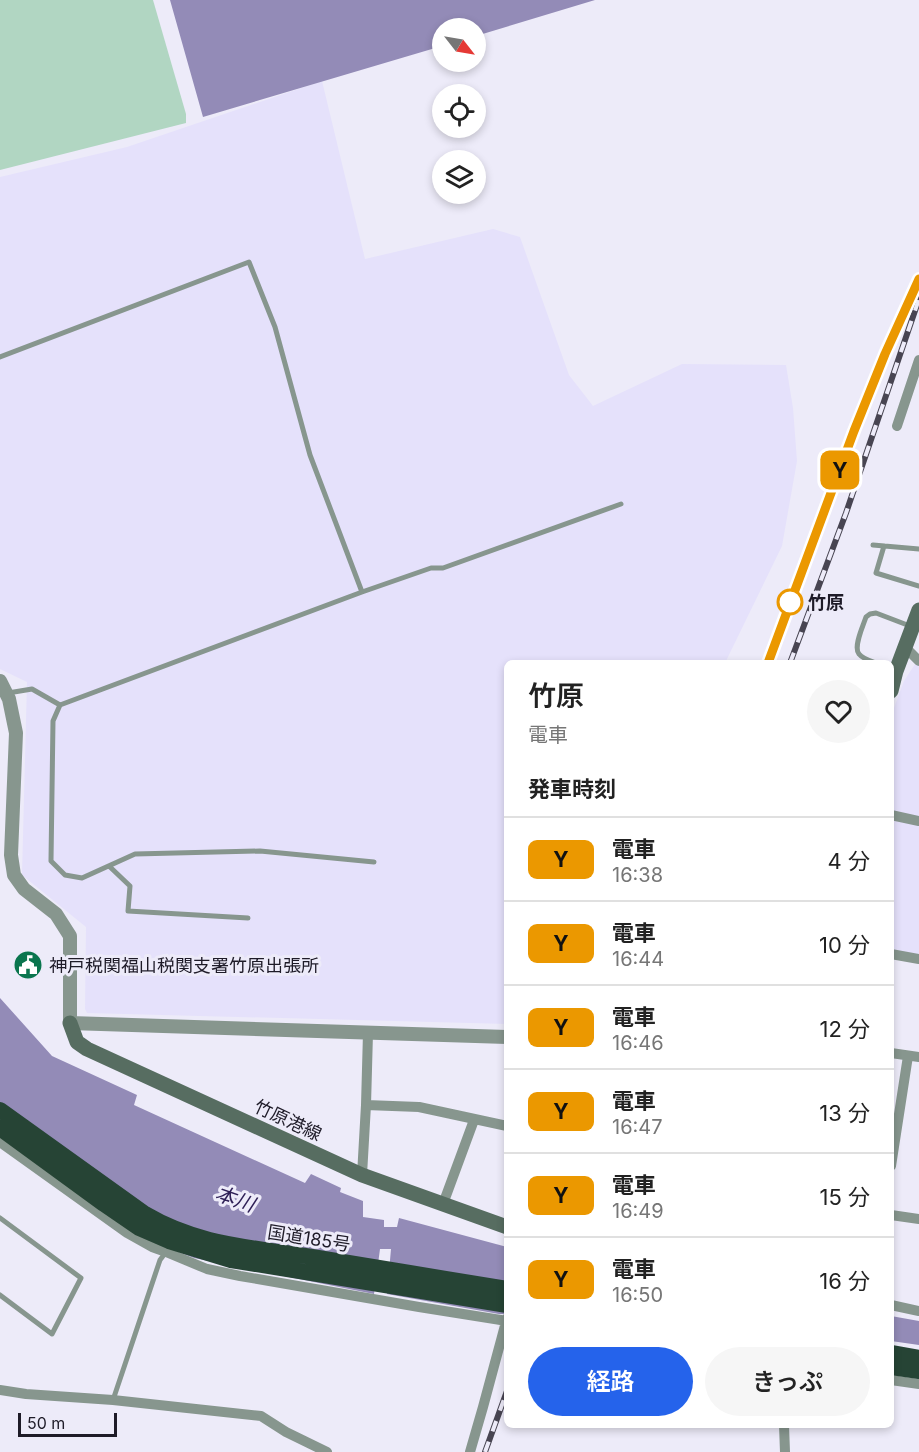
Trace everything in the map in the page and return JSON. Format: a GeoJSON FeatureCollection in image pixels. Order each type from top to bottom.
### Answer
{"type":"FeatureCollection","features":[{"type":"Feature","properties":{"kind":"highway","name":"国道185号"},"geometry":{"type":"LineString","coordinates":[[0,1110],[145,1214],[168,1242]]}},
{"type":"Feature","properties":{"kind":"highway","name":"国道185号"},"geometry":{"type":"LineString","coordinates":[[0,1128],[112,1210],[168,1242],[231,1260],[504,1305]]}},
{"type":"Feature","properties":{"kind":"highway","name":"国道185号"},"geometry":{"type":"LineString","coordinates":[[168,1242],[204,1239],[236,1247],[295,1254],[504,1289]]}},
{"type":"Feature","properties":{"kind":"highway"},"geometry":{"type":"LineString","coordinates":[[894,1354],[919,1358]]}},
{"type":"Feature","properties":{"kind":"highway"},"geometry":{"type":"LineString","coordinates":[[894,1367],[919,1371]]}},
{"type":"Feature","properties":{"kind":"main road"},"geometry":{"type":"LineString","coordinates":[[894,670],[906,648],[919,610]]}},
{"type":"Feature","properties":{"kind":"main road","name":"竹原港線"},"geometry":{"type":"LineString","coordinates":[[70,1023],[77,1042],[87,1049],[362,1176],[504,1226]]}},
{"type":"Feature","properties":{"kind":"street"},"geometry":{"type":"LineString","coordinates":[[897,426],[919,360]]}},
{"type":"Feature","properties":{"kind":"street"},"geometry":{"type":"LineString","coordinates":[[906,648],[919,661]]}},
{"type":"Feature","properties":{"kind":"street"},"geometry":{"type":"LineString","coordinates":[[3,687],[9,699],[16,733],[11,855],[14,875],[24,889],[56,914],[70,936],[70,1023],[504,1037]]}},
{"type":"Feature","properties":{"kind":"street"},"geometry":{"type":"LineString","coordinates":[[894,816],[919,821]]}},
{"type":"Feature","properties":{"kind":"street"},"geometry":{"type":"LineString","coordinates":[[894,955],[919,959]]}},
{"type":"Feature","properties":{"kind":"street"},"geometry":{"type":"LineString","coordinates":[[362,1176],[368,1033]]}},
{"type":"Feature","properties":{"kind":"street"},"geometry":{"type":"LineString","coordinates":[[894,1054],[914,1057],[894,1152]]}},
{"type":"Feature","properties":{"kind":"street"},"geometry":{"type":"LineString","coordinates":[[366,1105],[419,1107],[504,1125]]}},
{"type":"Feature","properties":{"kind":"street"},"geometry":{"type":"LineString","coordinates":[[443,1204],[474,1120]]}},
{"type":"Feature","properties":{"kind":"street"},"geometry":{"type":"LineString","coordinates":[[0,1142],[127,1233],[152,1247],[168,1242],[207,1269],[408,1306],[504,1320]]}},
{"type":"Feature","properties":{"kind":"street"},"geometry":{"type":"LineString","coordinates":[[894,1215],[919,1219]]}},
{"type":"Feature","properties":{"kind":"street"},"geometry":{"type":"LineString","coordinates":[[894,1306],[919,1311]]}},
{"type":"Feature","properties":{"kind":"street"},"geometry":{"type":"LineString","coordinates":[[470,1452],[504,1331]]}},
{"type":"Feature","properties":{"kind":"street"},"geometry":{"type":"LineString","coordinates":[[894,1380],[919,1384]]}},
{"type":"Feature","properties":{"kind":"street"},"geometry":{"type":"LineString","coordinates":[[0,1390],[261,1416],[286,1432],[327,1452]]}},
{"type":"Feature","properties":{"kind":"street"},"geometry":{"type":"LineString","coordinates":[[784,1428],[785,1452]]}},
{"type":"Feature","properties":{"kind":"lane"},"geometry":{"type":"LineString","coordinates":[[0,357],[249,262],[275,327],[310,455],[363,592]]}},
{"type":"Feature","properties":{"kind":"lane"},"geometry":{"type":"LineString","coordinates":[[374,862],[260,851],[135,854],[82,878],[65,875],[51,861],[53,721],[60,705],[363,592],[431,568],[443,568],[621,504]]}},
{"type":"Feature","properties":{"kind":"lane"},"geometry":{"type":"LineString","coordinates":[[873,545],[919,549]]}},
{"type":"Feature","properties":{"kind":"lane"},"geometry":{"type":"LineString","coordinates":[[884,546],[876,573],[919,586]]}},
{"type":"Feature","properties":{"kind":"lane"},"geometry":{"type":"LineString","coordinates":[[868,660],[861,657],[856,647],[866,617],[870,614],[876,613],[913,627]]}},
{"type":"Feature","properties":{"kind":"lane"},"geometry":{"type":"LineString","coordinates":[[3,687],[32,689],[60,705]]}},
{"type":"Feature","properties":{"kind":"lane"},"geometry":{"type":"LineString","coordinates":[[109,866],[130,886],[128,911],[248,918]]}},
{"type":"Feature","properties":{"kind":"lane"},"geometry":{"type":"LineString","coordinates":[[0,1218],[81,1278],[52,1334],[0,1295]]}},
{"type":"Feature","properties":{"kind":"lane"},"geometry":{"type":"LineString","coordinates":[[113,1400],[168,1242]]}},
{"type":"Feature","properties":{"kind":"shaded area"},"geometry":{"type":"Polygon","coordinates":[[[322,81],[365,259],[493,229],[520,237],[569,375],[593,406],[682,364],[786,365],[793,408],[797,461],[782,546],[726,660],[504,660],[504,1024],[87,1013],[85,1009],[86,927],[22,875],[27,682],[0,669],[0,177],[127,147],[322,81]]]}},
{"type":"Feature","properties":{"kind":"shaded area"},"geometry":{"type":"Polygon","coordinates":[[[919,658],[919,955],[894,951],[894,708],[904,681],[919,658]]]}},
{"type":"Feature","properties":{"kind":"green space"},"geometry":{"type":"Polygon","coordinates":[[[0,0],[153,0],[186,114],[186,123],[0,170],[0,0]]]}},
{"type":"Feature","properties":{"kind":"water"},"geometry":{"type":"Polygon","coordinates":[[[170,0],[595,0],[486,33],[486,18],[432,18],[432,49],[203,117],[170,0]]]}},
{"type":"Feature","properties":{"kind":"water","name":"本川"},"geometry":{"type":"Polygon","coordinates":[[[0,998],[52,1056],[137,1095],[134,1105],[305,1183],[311,1174],[341,1188],[340,1192],[363,1201],[363,1217],[384,1220],[384,1227],[397,1227],[399,1218],[504,1246],[504,1314],[387,1294],[391,1249],[380,1249],[374,1294],[194,1258],[157,1244],[0,1137],[0,998]]]}},
{"type":"Feature","properties":{"kind":"water"},"geometry":{"type":"Polygon","coordinates":[[[894,1317],[919,1321],[919,1345],[894,1341],[894,1317]]]}},
{"type":"Feature","properties":{"kind":"railway"},"geometry":{"type":"LineString","coordinates":[[769,660],[854,431],[919,279]]}},
{"type":"Feature","properties":{"kind":"railway"},"geometry":{"type":"LineString","coordinates":[[791,660],[846,513],[919,299]]}},
{"type":"Feature","properties":{"kind":"railway"},"geometry":{"type":"LineString","coordinates":[[485,1452],[504,1399]]}},
{"type":"Feature","properties":{"kind":"train","name":"Y"},"geometry":{"type":"LineString","coordinates":[[769,660],[854,431],[919,279]]}},
{"type":"Feature","properties":{"kind":"place","name":"竹原"},"geometry":{"type":"Point","coordinates":[790,602]}},
{"type":"Feature","properties":{"kind":"place","name":"神戸税関福山税関支署竹原出張所"},"geometry":{"type":"Point","coordinates":[28,965]}}]}
